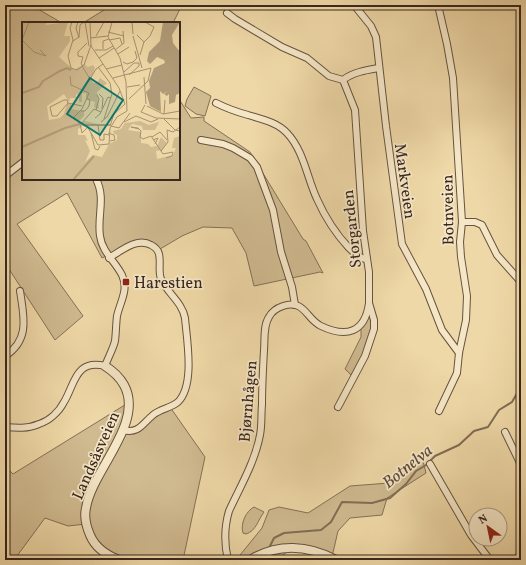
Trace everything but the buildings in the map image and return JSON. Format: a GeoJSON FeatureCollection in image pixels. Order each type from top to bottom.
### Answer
{"type":"FeatureCollection","features":[{"type":"Feature","properties":{"kind":"street","name":"Markveien"},"geometry":{"type":"LineString","coordinates":[[354,5],[374,31],[402,244],[426,289],[442,330],[459,353]]}},
{"type":"Feature","properties":{"kind":"street","name":"Botnveien"},"geometry":{"type":"LineString","coordinates":[[438,5],[453,78],[462,222],[460,242],[461,258],[468,308],[459,353],[457,373],[439,411]]}},
{"type":"Feature","properties":{"kind":"street"},"geometry":{"type":"LineString","coordinates":[[227,13],[282,47],[307,58],[329,76],[343,80],[357,72],[379,68]]}},
{"type":"Feature","properties":{"kind":"street","name":"Storgarden"},"geometry":{"type":"LineString","coordinates":[[338,407],[362,364],[372,338],[374,320],[369,303],[369,272],[362,217],[355,110],[343,80]]}},
{"type":"Feature","properties":{"kind":"street"},"geometry":{"type":"LineString","coordinates":[[216,103],[268,122],[287,133],[299,152],[317,199],[325,215],[350,249],[363,259],[367,259]]}},
{"type":"Feature","properties":{"kind":"street"},"geometry":{"type":"LineString","coordinates":[[201,140],[223,144],[234,148],[250,158],[257,167],[273,210],[281,252],[292,287],[295,305],[304,310],[321,326],[346,333],[358,327],[366,315],[369,303]]}},
{"type":"Feature","properties":{"kind":"street"},"geometry":{"type":"LineString","coordinates":[[5,176],[22,163]]}},
{"type":"Feature","properties":{"kind":"street"},"geometry":{"type":"LineString","coordinates":[[5,427],[24,428],[40,424],[48,420],[65,402],[77,374],[92,365],[105,366],[115,340],[117,316],[125,289],[121,273],[109,258],[103,247],[100,236],[102,198],[100,187],[96,180]]}},
{"type":"Feature","properties":{"kind":"street"},"geometry":{"type":"LineString","coordinates":[[462,222],[475,222],[482,225],[497,255],[521,282]]}},
{"type":"Feature","properties":{"kind":"street"},"geometry":{"type":"LineString","coordinates":[[109,258],[136,243],[147,242],[156,248],[160,256],[162,279],[181,305],[186,318],[189,368],[184,393],[175,404],[156,413],[136,431],[123,430]]}},
{"type":"Feature","properties":{"kind":"street"},"geometry":{"type":"LineString","coordinates":[[5,356],[17,347],[24,331],[20,291]]}},
{"type":"Feature","properties":{"kind":"street","name":"Bjørnhågen"},"geometry":{"type":"LineString","coordinates":[[228,560],[225,543],[226,521],[255,456],[260,433],[264,341],[267,319],[274,310],[279,307],[290,304],[295,305]]}},
{"type":"Feature","properties":{"kind":"street","name":"Landsåsveien"},"geometry":{"type":"LineString","coordinates":[[105,366],[117,375],[128,393],[129,412],[123,430],[91,492],[85,514],[87,528],[94,542],[104,552],[118,560]]}},
{"type":"Feature","properties":{"kind":"street"},"geometry":{"type":"LineString","coordinates":[[505,432],[521,465]]}},
{"type":"Feature","properties":{"kind":"street"},"geometry":{"type":"LineString","coordinates":[[430,464],[471,535],[490,560]]}},
{"type":"Feature","properties":{"kind":"street"},"geometry":{"type":"LineString","coordinates":[[250,560],[272,550],[292,548],[313,550],[324,557],[336,560]]}},
{"type":"Feature","properties":{"kind":"street"},"geometry":{"type":"LineString","coordinates":[[516,560],[521,553]]}},
{"type":"Feature","properties":{"kind":"shaded area"},"geometry":{"type":"Polygon","coordinates":[[[5,5],[31,5],[60,22],[22,22],[22,180],[180,180],[180,101],[191,118],[204,117],[204,121],[250,152],[303,239],[306,241],[323,273],[320,272],[254,286],[246,253],[232,228],[203,227],[182,236],[155,252],[153,243],[135,242],[102,258],[67,193],[17,224],[83,316],[55,340],[5,263],[5,5]]]}},
{"type":"Feature","properties":{"kind":"shaded area"},"geometry":{"type":"Polygon","coordinates":[[[112,5],[182,5],[174,22],[85,22],[112,5]]]}},
{"type":"Feature","properties":{"kind":"shaded area"},"geometry":{"type":"Polygon","coordinates":[[[194,87],[211,96],[205,116],[196,114],[185,106],[194,87]]]}},
{"type":"Feature","properties":{"kind":"shaded area"},"geometry":{"type":"Polygon","coordinates":[[[369,311],[372,320],[372,327],[362,356],[351,375],[345,369],[361,337],[361,327],[369,311]]]}},
{"type":"Feature","properties":{"kind":"shaded area"},"geometry":{"type":"Polygon","coordinates":[[[128,403],[119,435],[170,407],[205,457],[183,560],[98,560],[103,555],[95,550],[86,524],[68,526],[45,518],[14,560],[5,560],[5,466],[13,474],[128,403]]]}},
{"type":"Feature","properties":{"kind":"shaded area"},"geometry":{"type":"Polygon","coordinates":[[[422,457],[426,473],[387,498],[382,515],[350,518],[338,531],[332,557],[290,550],[276,560],[236,560],[262,528],[269,510],[279,507],[308,513],[350,486],[389,483],[405,466],[422,457]]]}},
{"type":"Feature","properties":{"kind":"shaded area"},"geometry":{"type":"Polygon","coordinates":[[[254,507],[264,512],[249,533],[243,533],[242,526],[244,518],[248,511],[254,507]]]}},
{"type":"Feature","properties":{"kind":"waterway","name":"Botnelva"},"geometry":{"type":"LineString","coordinates":[[269,548],[274,538],[284,533],[321,530],[331,522],[342,502],[372,503],[390,498],[406,484],[416,471],[426,465],[435,456],[459,445],[474,431],[488,427],[499,410],[512,402],[521,389]]}},
{"type":"Feature","properties":{"kind":"place","name":"Harestien"},"geometry":{"type":"Point","coordinates":[126,282]}}]}
